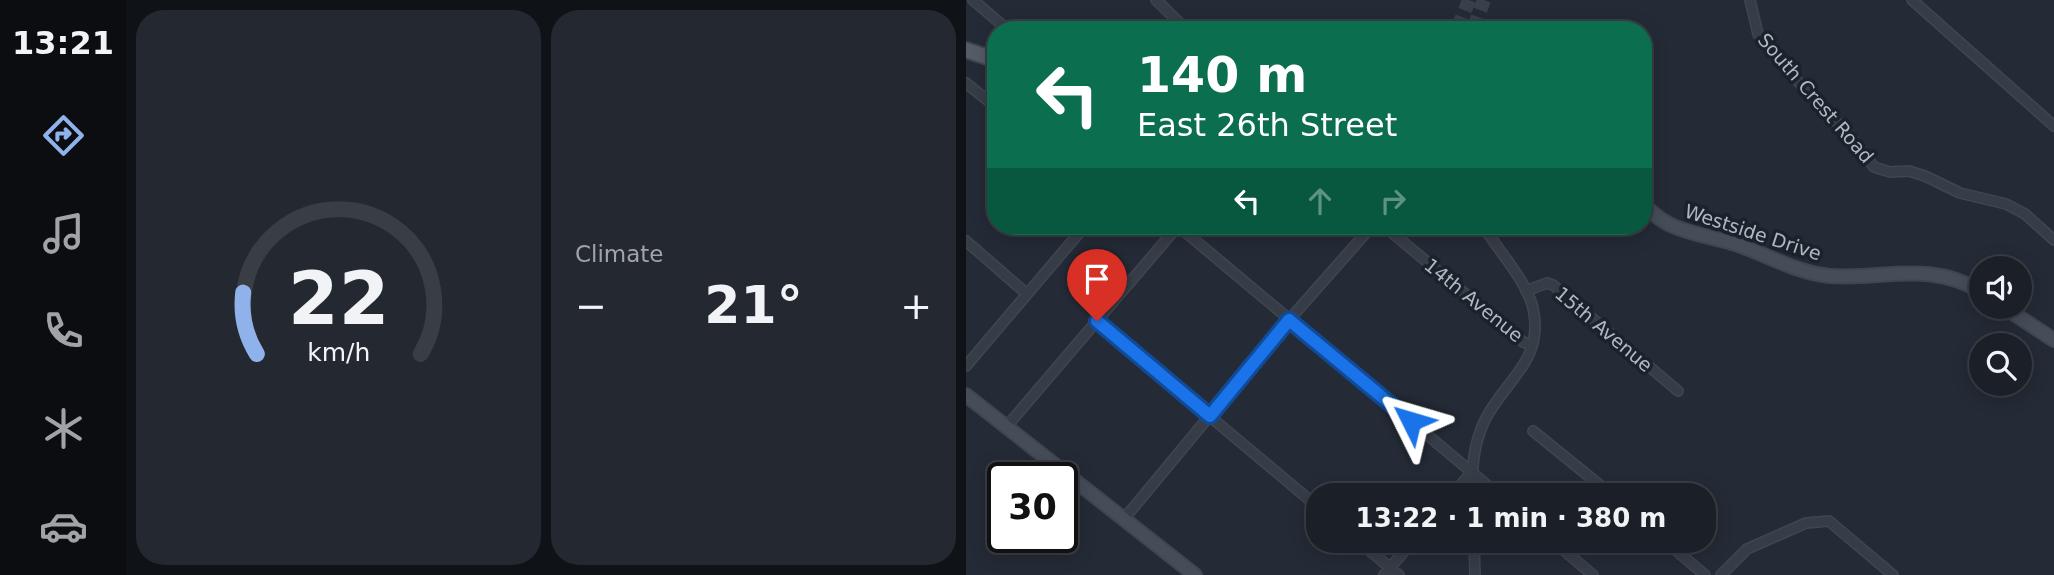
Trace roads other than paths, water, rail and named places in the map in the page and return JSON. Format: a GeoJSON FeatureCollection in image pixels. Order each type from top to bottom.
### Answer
{"type":"FeatureCollection","features":[{"type":"Feature","properties":{"kind":"main road"},"geometry":{"type":"LineString","coordinates":[[966,50],[987,57]]}},
{"type":"Feature","properties":{"kind":"street"},"geometry":{"type":"LineString","coordinates":[[973,0],[998,21]]}},
{"type":"Feature","properties":{"kind":"street"},"geometry":{"type":"LineString","coordinates":[[1156,0],[1178,21]]}},
{"type":"Feature","properties":{"kind":"street","name":"South Crest Road"},"geometry":{"type":"LineString","coordinates":[[1750,0],[1758,34],[1807,92],[1850,135],[1874,167],[1890,172],[1909,172],[1925,176],[1960,193],[2006,204],[2025,214],[2044,234],[2054,240]]}},
{"type":"Feature","properties":{"kind":"street"},"geometry":{"type":"LineString","coordinates":[[1912,0],[2054,126]]}},
{"type":"Feature","properties":{"kind":"street"},"geometry":{"type":"LineString","coordinates":[[966,83],[987,100]]}},
{"type":"Feature","properties":{"kind":"street","name":"Westside Drive"},"geometry":{"type":"LineString","coordinates":[[1652,211],[1671,226],[1739,245],[1802,271],[1854,277],[1905,272],[1929,273],[1960,279],[1969,284]]}},
{"type":"Feature","properties":{"kind":"street"},"geometry":{"type":"LineString","coordinates":[[966,366],[1077,235]]}},
{"type":"Feature","properties":{"kind":"street"},"geometry":{"type":"LineString","coordinates":[[1007,426],[1170,235]]}},
{"type":"Feature","properties":{"kind":"street"},"geometry":{"type":"LineString","coordinates":[[1189,235],[1485,483]]}},
{"type":"Feature","properties":{"kind":"street"},"geometry":{"type":"LineString","coordinates":[[1124,519],[1289,320],[1364,235]]}},
{"type":"Feature","properties":{"kind":"street","name":"14th Avenue"},"geometry":{"type":"LineString","coordinates":[[1395,235],[1523,342],[1532,345]]}},
{"type":"Feature","properties":{"kind":"street"},"geometry":{"type":"LineString","coordinates":[[1472,483],[1475,443],[1485,419],[1526,362],[1532,345],[1534,322],[1526,291],[1489,235]]}},
{"type":"Feature","properties":{"kind":"street"},"geometry":{"type":"LineString","coordinates":[[966,241],[1027,294]]}},
{"type":"Feature","properties":{"kind":"street","name":"15th Avenue"},"geometry":{"type":"LineString","coordinates":[[1526,291],[1547,283],[1553,285],[1678,391]]}},
{"type":"Feature","properties":{"kind":"street"},"geometry":{"type":"LineString","coordinates":[[2021,319],[2054,340]]}},
{"type":"Feature","properties":{"kind":"street"},"geometry":{"type":"LineString","coordinates":[[1097,321],[1306,497]]}},
{"type":"Feature","properties":{"kind":"street"},"geometry":{"type":"LineString","coordinates":[[966,395],[1195,575]]}},
{"type":"Feature","properties":{"kind":"street"},"geometry":{"type":"LineString","coordinates":[[1533,430],[1597,483]]}},
{"type":"Feature","properties":{"kind":"street"},"geometry":{"type":"LineString","coordinates":[[1462,483],[1472,472]]}},
{"type":"Feature","properties":{"kind":"street"},"geometry":{"type":"LineString","coordinates":[[1721,575],[1747,549],[1806,523],[1829,521],[1894,575]]}},
{"type":"Feature","properties":{"kind":"street"},"geometry":{"type":"LineString","coordinates":[[1370,553],[1387,571],[1399,575]]}},
{"type":"Feature","properties":{"kind":"street"},"geometry":{"type":"LineString","coordinates":[[1387,571],[1403,553]]}},
{"type":"Feature","properties":{"kind":"street"},"geometry":{"type":"LineString","coordinates":[[1474,553],[1475,575]]}},
{"type":"Feature","properties":{"kind":"street"},"geometry":{"type":"LineString","coordinates":[[1567,553],[1593,575]]}},
{"type":"Feature","properties":{"kind":"street"},"geometry":{"type":"LineString","coordinates":[[1679,553],[1705,575]]}},
{"type":"Feature","properties":{"kind":"tunnel"},"geometry":{"type":"LineString","coordinates":[[1461,21],[1469,0]]}},
{"type":"Feature","properties":{"kind":"tunnel"},"geometry":{"type":"LineString","coordinates":[[1476,21],[1484,0]]}}]}
